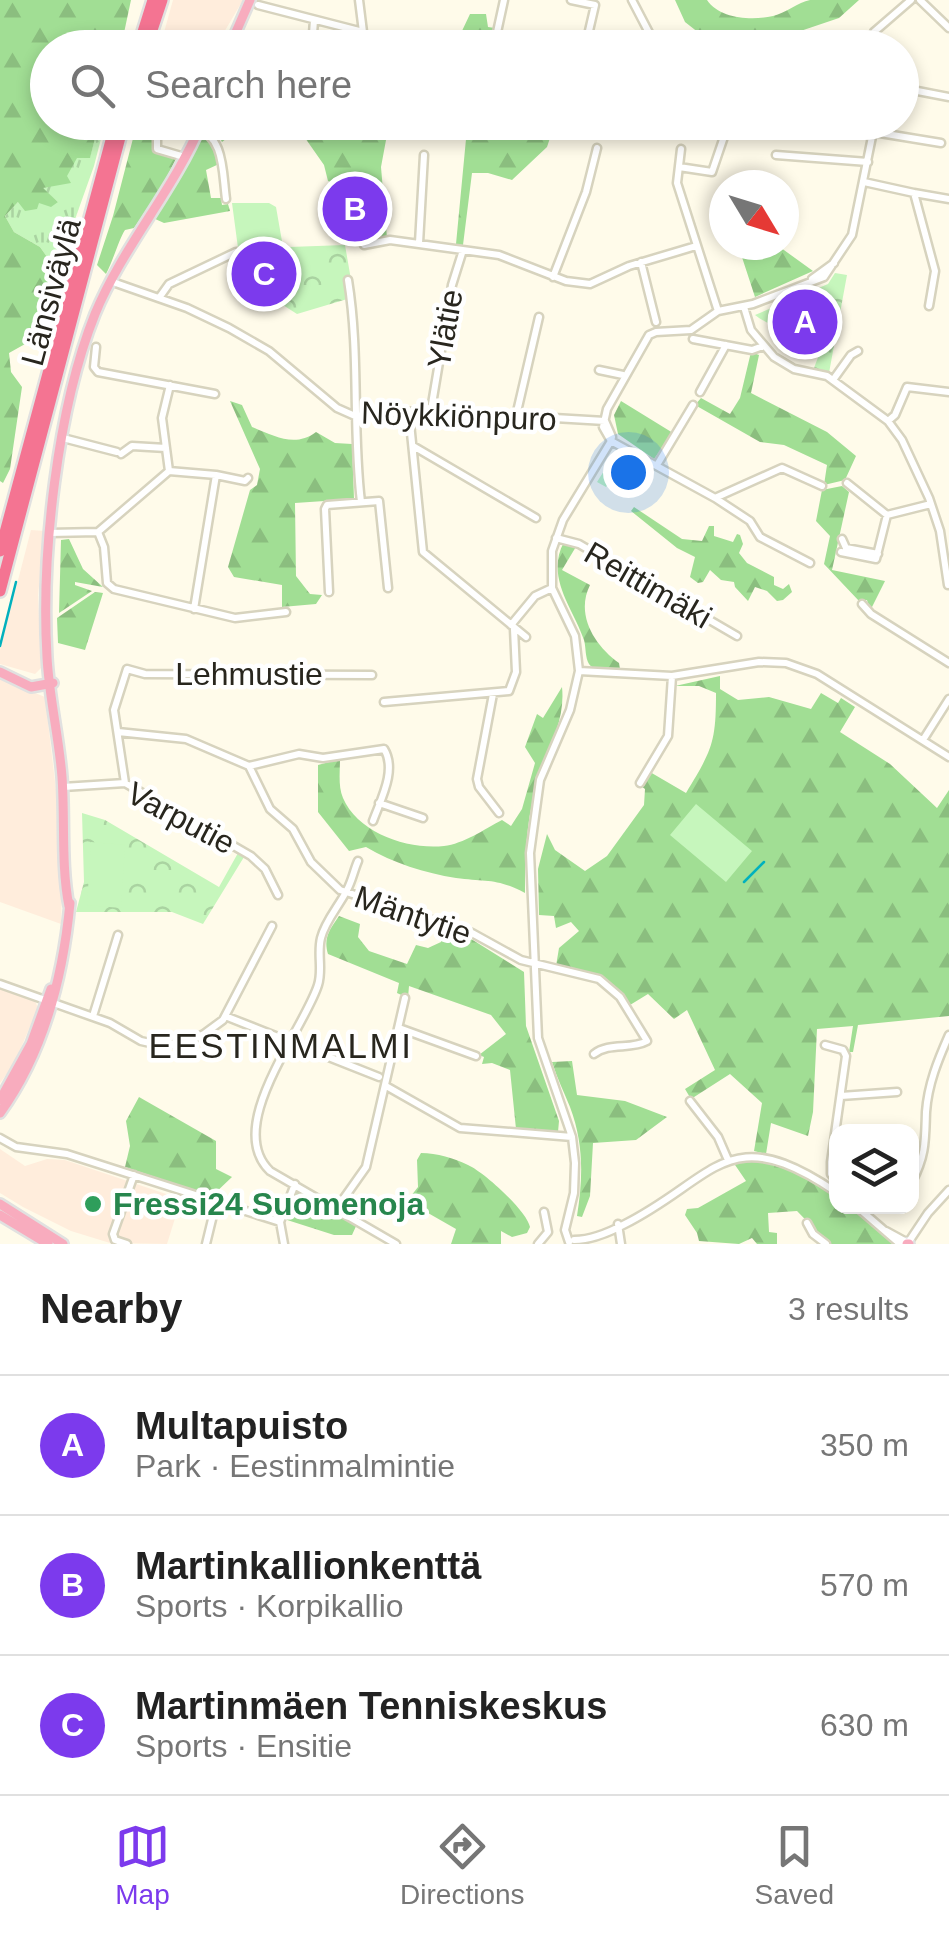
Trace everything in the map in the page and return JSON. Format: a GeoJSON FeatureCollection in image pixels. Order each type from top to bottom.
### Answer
{"type":"FeatureCollection","features":[{"type":"Feature","properties":{"kind":"highway"},"geometry":{"type":"LineString","coordinates":[[144,30],[153,0]]}},
{"type":"Feature","properties":{"kind":"highway"},"geometry":{"type":"LineString","coordinates":[[152,30],[162,0]]}},
{"type":"Feature","properties":{"kind":"highway","name":"Länsiväylä"},"geometry":{"type":"LineString","coordinates":[[0,551],[111,140]]}},
{"type":"Feature","properties":{"kind":"highway","name":"Länsiväylä"},"geometry":{"type":"LineString","coordinates":[[0,591],[119,140]]}},
{"type":"Feature","properties":{"kind":"main road"},"geometry":{"type":"LineString","coordinates":[[237,30],[249,2]]}},
{"type":"Feature","properties":{"kind":"main road"},"geometry":{"type":"LineString","coordinates":[[174,173],[190,140]]}},
{"type":"Feature","properties":{"kind":"main road"},"geometry":{"type":"LineString","coordinates":[[0,1113],[31,1061],[60,968],[70,906],[65,787],[48,642],[46,580],[63,438],[85,342],[110,281],[190,140]]}},
{"type":"Feature","properties":{"kind":"main road"},"geometry":{"type":"LineString","coordinates":[[0,672],[24,682],[52,682]]}},
{"type":"Feature","properties":{"kind":"main road"},"geometry":{"type":"LineString","coordinates":[[0,1100],[50,1001]]}},
{"type":"Feature","properties":{"kind":"main road"},"geometry":{"type":"LineString","coordinates":[[0,1204],[63,1244]]}},
{"type":"Feature","properties":{"kind":"main road"},"geometry":{"type":"LineString","coordinates":[[0,1215],[48,1244]]}},
{"type":"Feature","properties":{"kind":"street"},"geometry":{"type":"LineString","coordinates":[[359,0],[363,30]]}},
{"type":"Feature","properties":{"kind":"street"},"geometry":{"type":"LineString","coordinates":[[497,30],[504,0]]}},
{"type":"Feature","properties":{"kind":"street"},"geometry":{"type":"LineString","coordinates":[[571,0],[595,5],[590,30]]}},
{"type":"Feature","properties":{"kind":"street"},"geometry":{"type":"LineString","coordinates":[[632,0],[648,30]]}},
{"type":"Feature","properties":{"kind":"street"},"geometry":{"type":"LineString","coordinates":[[876,30],[911,0]]}},
{"type":"Feature","properties":{"kind":"street"},"geometry":{"type":"LineString","coordinates":[[920,0],[949,28]]}},
{"type":"Feature","properties":{"kind":"street"},"geometry":{"type":"LineString","coordinates":[[249,2],[355,30]]}},
{"type":"Feature","properties":{"kind":"street"},"geometry":{"type":"LineString","coordinates":[[313,30],[314,20]]}},
{"type":"Feature","properties":{"kind":"street"},"geometry":{"type":"LineString","coordinates":[[919,91],[949,97]]}},
{"type":"Feature","properties":{"kind":"street"},"geometry":{"type":"LineString","coordinates":[[919,138],[941,143]]}},
{"type":"Feature","properties":{"kind":"street"},"geometry":{"type":"LineString","coordinates":[[156,140],[156,149],[181,156]]}},
{"type":"Feature","properties":{"kind":"street"},"geometry":{"type":"LineString","coordinates":[[215,140],[226,199]]}},
{"type":"Feature","properties":{"kind":"street"},"geometry":{"type":"LineString","coordinates":[[679,167],[712,172],[723,140]]}},
{"type":"Feature","properties":{"kind":"street"},"geometry":{"type":"LineString","coordinates":[[810,564],[760,538],[750,521],[715,498],[611,441],[604,427],[623,376],[652,333],[691,330],[718,311],[744,307],[824,278],[852,234],[872,140]]}},
{"type":"Feature","properties":{"kind":"street"},"geometry":{"type":"LineString","coordinates":[[553,276],[586,192],[597,148]]}},
{"type":"Feature","properties":{"kind":"street"},"geometry":{"type":"LineString","coordinates":[[681,148],[677,183],[718,311]]}},
{"type":"Feature","properties":{"kind":"street"},"geometry":{"type":"LineString","coordinates":[[419,244],[424,155]]}},
{"type":"Feature","properties":{"kind":"street"},"geometry":{"type":"LineString","coordinates":[[776,155],[868,162]]}},
{"type":"Feature","properties":{"kind":"street"},"geometry":{"type":"LineString","coordinates":[[864,182],[949,198]]}},
{"type":"Feature","properties":{"kind":"street"},"geometry":{"type":"LineString","coordinates":[[914,193],[935,271],[929,306]]}},
{"type":"Feature","properties":{"kind":"street"},"geometry":{"type":"LineString","coordinates":[[364,245],[390,240],[499,255],[553,276],[590,284],[641,262],[696,246]]}},
{"type":"Feature","properties":{"kind":"street","name":"Ylätie"},"geometry":{"type":"LineString","coordinates":[[431,410],[452,285],[463,250]]}},
{"type":"Feature","properties":{"kind":"street"},"geometry":{"type":"LineString","coordinates":[[159,298],[168,284],[236,252],[283,252]]}},
{"type":"Feature","properties":{"kind":"street"},"geometry":{"type":"LineString","coordinates":[[641,262],[656,322]]}},
{"type":"Feature","properties":{"kind":"street"},"geometry":{"type":"LineString","coordinates":[[348,280],[355,326],[355,416],[362,502]]}},
{"type":"Feature","properties":{"kind":"street","name":"Nöykkiönpuro"},"geometry":{"type":"LineString","coordinates":[[110,281],[206,316],[264,347],[337,408],[355,416],[431,410],[459,416],[605,421]]}},
{"type":"Feature","properties":{"kind":"street"},"geometry":{"type":"LineString","coordinates":[[744,307],[751,330],[763,346],[788,366],[832,380],[888,421],[902,440],[940,531],[948,585]]}},
{"type":"Feature","properties":{"kind":"street"},"geometry":{"type":"LineString","coordinates":[[516,416],[539,317]]}},
{"type":"Feature","properties":{"kind":"street"},"geometry":{"type":"LineString","coordinates":[[693,339],[752,350],[763,346]]}},
{"type":"Feature","properties":{"kind":"street"},"geometry":{"type":"LineString","coordinates":[[700,392],[726,345]]}},
{"type":"Feature","properties":{"kind":"street"},"geometry":{"type":"LineString","coordinates":[[96,347],[94,367],[98,372],[214,394]]}},
{"type":"Feature","properties":{"kind":"street"},"geometry":{"type":"LineString","coordinates":[[832,380],[858,351]]}},
{"type":"Feature","properties":{"kind":"street"},"geometry":{"type":"LineString","coordinates":[[599,370],[623,376]]}},
{"type":"Feature","properties":{"kind":"street"},"geometry":{"type":"LineString","coordinates":[[169,471],[162,418],[170,385]]}},
{"type":"Feature","properties":{"kind":"street"},"geometry":{"type":"LineString","coordinates":[[888,421],[907,387],[949,392]]}},
{"type":"Feature","properties":{"kind":"street"},"geometry":{"type":"LineString","coordinates":[[657,464],[692,405]]}},
{"type":"Feature","properties":{"kind":"street"},"geometry":{"type":"LineString","coordinates":[[408,413],[423,552],[526,637]]}},
{"type":"Feature","properties":{"kind":"street"},"geometry":{"type":"LineString","coordinates":[[63,438],[119,453],[132,446],[166,448]]}},
{"type":"Feature","properties":{"kind":"street"},"geometry":{"type":"LineString","coordinates":[[611,441],[569,510],[550,562],[552,588],[575,636],[580,671],[570,710],[540,780],[530,853],[538,1038],[572,1137],[575,1178],[567,1226],[570,1242],[618,1225],[728,1160],[748,1156],[771,1161],[809,1175],[829,1188]]}},
{"type":"Feature","properties":{"kind":"street"},"geometry":{"type":"LineString","coordinates":[[412,446],[536,518]]}},
{"type":"Feature","properties":{"kind":"street"},"geometry":{"type":"LineString","coordinates":[[715,498],[782,468],[822,486]]}},
{"type":"Feature","properties":{"kind":"street"},"geometry":{"type":"LineString","coordinates":[[49,533],[98,532],[169,471],[246,481],[248,478]]}},
{"type":"Feature","properties":{"kind":"street"},"geometry":{"type":"LineString","coordinates":[[194,609],[216,475]]}},
{"type":"Feature","properties":{"kind":"street"},"geometry":{"type":"LineString","coordinates":[[847,483],[888,515]]}},
{"type":"Feature","properties":{"kind":"street"},"geometry":{"type":"LineString","coordinates":[[329,592],[325,508],[362,502],[379,501],[388,588]]}},
{"type":"Feature","properties":{"kind":"street"},"geometry":{"type":"LineString","coordinates":[[888,515],[931,504]]}},
{"type":"Feature","properties":{"kind":"street"},"geometry":{"type":"LineString","coordinates":[[841,552],[876,559],[888,515]]}},
{"type":"Feature","properties":{"kind":"street"},"geometry":{"type":"LineString","coordinates":[[940,531],[949,530]]}},
{"type":"Feature","properties":{"kind":"street"},"geometry":{"type":"LineString","coordinates":[[98,532],[109,586],[235,618],[286,612]]}},
{"type":"Feature","properties":{"kind":"street","name":"Reittimäki"},"geometry":{"type":"LineString","coordinates":[[556,538],[579,544],[737,636]]}},
{"type":"Feature","properties":{"kind":"street"},"geometry":{"type":"LineString","coordinates":[[842,539],[846,548],[878,554]]}},
{"type":"Feature","properties":{"kind":"street"},"geometry":{"type":"LineString","coordinates":[[384,702],[508,692],[513,683],[513,626],[535,596],[552,588]]}},
{"type":"Feature","properties":{"kind":"street"},"geometry":{"type":"LineString","coordinates":[[862,604],[871,614],[949,664]]}},
{"type":"Feature","properties":{"kind":"street"},"geometry":{"type":"LineString","coordinates":[[580,671],[672,676],[760,662],[786,663],[817,674],[949,757]]}},
{"type":"Feature","properties":{"kind":"street","name":"Lehmustie"},"geometry":{"type":"LineString","coordinates":[[118,732],[114,710],[127,669],[146,674],[372,675]]}},
{"type":"Feature","properties":{"kind":"street"},"geometry":{"type":"LineString","coordinates":[[640,784],[668,736],[672,676]]}},
{"type":"Feature","properties":{"kind":"street"},"geometry":{"type":"LineString","coordinates":[[493,694],[477,779],[479,788],[499,814]]}},
{"type":"Feature","properties":{"kind":"street"},"geometry":{"type":"LineString","coordinates":[[923,740],[949,699]]}},
{"type":"Feature","properties":{"kind":"street"},"geometry":{"type":"LineString","coordinates":[[125,783],[118,732],[186,739],[249,766],[299,754],[323,758],[384,749],[388,753],[388,774],[373,821]]}},
{"type":"Feature","properties":{"kind":"street","name":"Mäntytie"},"geometry":{"type":"LineString","coordinates":[[249,766],[274,815],[296,832],[318,870],[346,892],[472,933],[511,956],[534,964]]}},
{"type":"Feature","properties":{"kind":"street","name":"Varputie"},"geometry":{"type":"LineString","coordinates":[[65,787],[125,783],[251,856],[266,868],[278,895]]}},
{"type":"Feature","properties":{"kind":"street"},"geometry":{"type":"LineString","coordinates":[[380,803],[423,818]]}},
{"type":"Feature","properties":{"kind":"street"},"geometry":{"type":"LineString","coordinates":[[358,861],[321,938],[316,991],[269,1084],[257,1136],[263,1165],[396,1244]]}},
{"type":"Feature","properties":{"kind":"street"},"geometry":{"type":"LineString","coordinates":[[0,984],[93,1016],[141,1041],[170,1045],[204,1034],[225,1016],[272,926]]}},
{"type":"Feature","properties":{"kind":"street"},"geometry":{"type":"LineString","coordinates":[[93,1016],[118,935]]}},
{"type":"Feature","properties":{"kind":"street"},"geometry":{"type":"LineString","coordinates":[[534,964],[599,979],[620,997],[647,1038],[640,1045],[600,1049],[594,1054]]}},
{"type":"Feature","properties":{"kind":"street"},"geometry":{"type":"LineString","coordinates":[[337,1208],[364,1172],[405,998]]}},
{"type":"Feature","properties":{"kind":"street"},"geometry":{"type":"LineString","coordinates":[[225,1016],[379,1077]]}},
{"type":"Feature","properties":{"kind":"street"},"geometry":{"type":"LineString","coordinates":[[399,1028],[476,1056]]}},
{"type":"Feature","properties":{"kind":"street"},"geometry":{"type":"LineString","coordinates":[[919,1166],[926,1149],[926,1113],[936,1062],[949,1035]]}},
{"type":"Feature","properties":{"kind":"street"},"geometry":{"type":"LineString","coordinates":[[825,1045],[843,1050],[846,1056],[837,1124]]}},
{"type":"Feature","properties":{"kind":"street"},"geometry":{"type":"LineString","coordinates":[[386,1086],[460,1128],[572,1137]]}},
{"type":"Feature","properties":{"kind":"street"},"geometry":{"type":"LineString","coordinates":[[841,1096],[897,1092]]}},
{"type":"Feature","properties":{"kind":"street"},"geometry":{"type":"LineString","coordinates":[[690,1101],[718,1138],[728,1160]]}},
{"type":"Feature","properties":{"kind":"street"},"geometry":{"type":"LineString","coordinates":[[0,1138],[16,1147],[67,1154],[280,1222]]}},
{"type":"Feature","properties":{"kind":"street"},"geometry":{"type":"LineString","coordinates":[[127,1244],[115,1240],[114,1234],[134,1176]]}},
{"type":"Feature","properties":{"kind":"street"},"geometry":{"type":"LineString","coordinates":[[284,1244],[280,1222],[294,1184]]}},
{"type":"Feature","properties":{"kind":"street"},"geometry":{"type":"LineString","coordinates":[[866,1214],[908,1244],[949,1190]]}},
{"type":"Feature","properties":{"kind":"street"},"geometry":{"type":"LineString","coordinates":[[206,1244],[216,1203]]}},
{"type":"Feature","properties":{"kind":"street"},"geometry":{"type":"LineString","coordinates":[[538,1244],[547,1234],[544,1212]]}},
{"type":"Feature","properties":{"kind":"street"},"geometry":{"type":"LineString","coordinates":[[806,1222],[826,1244]]}},
{"type":"Feature","properties":{"kind":"street"},"geometry":{"type":"LineString","coordinates":[[618,1225],[621,1244]]}},
{"type":"Feature","properties":{"kind":"shaded area"},"geometry":{"type":"Polygon","coordinates":[[[173,0],[243,0],[225,30],[165,30],[173,0]]]}},
{"type":"Feature","properties":{"kind":"shaded area"},"geometry":{"type":"Polygon","coordinates":[[[31,530],[45,531],[38,595],[41,668],[35,674],[0,664],[0,650],[31,530]]]}},
{"type":"Feature","properties":{"kind":"shaded area"},"geometry":{"type":"Polygon","coordinates":[[[0,679],[45,697],[63,849],[61,924],[0,902],[0,679]]]}},
{"type":"Feature","properties":{"kind":"shaded area"},"geometry":{"type":"Polygon","coordinates":[[[0,988],[35,1001],[38,1008],[14,1064],[0,1083],[0,988]]]}},
{"type":"Feature","properties":{"kind":"shaded area"},"geometry":{"type":"Polygon","coordinates":[[[0,1149],[25,1166],[47,1159],[65,1160],[181,1199],[167,1244],[110,1243],[71,1231],[23,1207],[0,1193],[0,1149]]]}},
{"type":"Feature","properties":{"kind":"green space"},"geometry":{"type":"Polygon","coordinates":[[[0,0],[131,0],[125,30],[30,30],[30,140],[95,140],[90,158],[77,158],[67,176],[71,183],[43,188],[58,202],[51,207],[39,203],[37,209],[25,211],[18,202],[5,216],[14,232],[40,247],[55,268],[34,339],[9,353],[11,372],[22,387],[10,469],[3,483],[0,0]]]}},
{"type":"Feature","properties":{"kind":"green space"},"geometry":{"type":"Polygon","coordinates":[[[675,0],[707,0],[728,15],[765,18],[810,0],[859,0],[839,18],[803,30],[695,30],[685,22],[675,0]]]}},
{"type":"Feature","properties":{"kind":"green space"},"geometry":{"type":"Polygon","coordinates":[[[470,14],[486,14],[488,27],[495,28],[495,30],[462,30],[470,14]]]}},
{"type":"Feature","properties":{"kind":"green space"},"geometry":{"type":"Polygon","coordinates":[[[94,140],[101,140],[55,268],[40,247],[14,232],[5,216],[18,202],[58,202],[42,188],[60,180],[76,158],[90,157],[94,140]]]}},
{"type":"Feature","properties":{"kind":"green space"},"geometry":{"type":"Polygon","coordinates":[[[133,140],[155,140],[153,149],[176,159],[134,228],[125,230],[106,274],[97,265],[133,140]]]}},
{"type":"Feature","properties":{"kind":"green space"},"geometry":{"type":"Polygon","coordinates":[[[198,140],[215,145],[219,164],[206,170],[211,198],[221,198],[222,205],[228,204],[230,211],[164,223],[153,218],[198,140]]]}},
{"type":"Feature","properties":{"kind":"green space"},"geometry":{"type":"Polygon","coordinates":[[[306,140],[386,140],[381,167],[387,238],[379,240],[366,176],[333,183],[328,181],[324,165],[306,140]]]}},
{"type":"Feature","properties":{"kind":"green space"},"geometry":{"type":"Polygon","coordinates":[[[466,140],[549,140],[547,147],[512,180],[472,173],[463,245],[456,244],[466,140]]]}},
{"type":"Feature","properties":{"kind":"green space"},"geometry":{"type":"Polygon","coordinates":[[[366,176],[378,236],[345,242],[333,183],[366,176]]]}},
{"type":"Feature","properties":{"kind":"green space"},"geometry":{"type":"Polygon","coordinates":[[[232,203],[269,203],[276,207],[283,247],[238,248],[232,203]]]}},
{"type":"Feature","properties":{"kind":"green space"},"geometry":{"type":"Polygon","coordinates":[[[345,245],[354,297],[297,314],[272,298],[280,259],[287,259],[289,247],[345,245]]]}},
{"type":"Feature","properties":{"kind":"green space"},"geometry":{"type":"Polygon","coordinates":[[[239,253],[278,256],[272,298],[246,290],[248,273],[232,271],[230,258],[239,253]]]}},
{"type":"Feature","properties":{"kind":"green space"},"geometry":{"type":"Polygon","coordinates":[[[743,260],[798,260],[813,271],[755,297],[743,260]]]}},
{"type":"Feature","properties":{"kind":"green space"},"geometry":{"type":"Polygon","coordinates":[[[835,273],[847,275],[829,373],[814,368],[829,328],[822,325],[787,329],[755,315],[828,284],[835,273]]]}},
{"type":"Feature","properties":{"kind":"green space"},"geometry":{"type":"Polygon","coordinates":[[[751,352],[759,355],[751,393],[827,432],[856,456],[845,480],[824,485],[827,465],[784,445],[760,442],[695,405],[701,398],[730,414],[740,398],[751,352]]]}},
{"type":"Feature","properties":{"kind":"green space"},"geometry":{"type":"Polygon","coordinates":[[[230,401],[242,405],[252,427],[276,437],[300,439],[316,432],[335,443],[352,444],[354,499],[295,503],[296,576],[310,594],[322,595],[316,604],[282,607],[282,585],[234,577],[228,567],[260,469],[230,401]]]}},
{"type":"Feature","properties":{"kind":"green space"},"geometry":{"type":"Polygon","coordinates":[[[621,401],[673,433],[654,459],[618,434],[614,415],[621,401]]]}},
{"type":"Feature","properties":{"kind":"green space"},"geometry":{"type":"Polygon","coordinates":[[[622,451],[645,464],[633,490],[613,478],[606,487],[597,482],[614,455],[622,451]]]}},
{"type":"Feature","properties":{"kind":"green space"},"geometry":{"type":"Polygon","coordinates":[[[842,486],[849,492],[832,570],[885,581],[870,611],[867,600],[859,601],[824,564],[830,536],[816,521],[822,490],[842,486]]]}},
{"type":"Feature","properties":{"kind":"green space"},"geometry":{"type":"Polygon","coordinates":[[[634,507],[682,539],[702,541],[709,526],[714,526],[714,536],[733,542],[740,535],[743,544],[739,553],[747,563],[774,577],[774,585],[783,589],[789,584],[792,592],[777,601],[767,591],[755,587],[748,601],[734,582],[721,580],[710,570],[698,583],[690,577],[695,557],[677,548],[631,511],[634,507]]]}},
{"type":"Feature","properties":{"kind":"green space"},"geometry":{"type":"Polygon","coordinates":[[[69,539],[83,569],[103,587],[75,582],[92,591],[59,613],[61,540],[69,539]]]}},
{"type":"Feature","properties":{"kind":"green space"},"geometry":{"type":"Polygon","coordinates":[[[564,542],[577,545],[562,570],[590,585],[586,618],[595,639],[619,663],[620,669],[599,669],[588,662],[584,640],[559,580],[559,555],[564,542]]]}},
{"type":"Feature","properties":{"kind":"green space"},"geometry":{"type":"Polygon","coordinates":[[[95,592],[103,593],[85,650],[58,643],[57,618],[95,592]]]}},
{"type":"Feature","properties":{"kind":"green space"},"geometry":{"type":"Polygon","coordinates":[[[720,676],[720,689],[738,700],[769,697],[811,709],[821,693],[838,703],[841,698],[855,707],[840,732],[890,764],[937,808],[949,790],[949,1016],[858,1025],[853,1052],[849,1052],[853,1026],[817,1029],[808,1136],[771,1123],[766,1154],[754,1151],[762,1103],[730,1074],[691,1099],[685,1089],[715,1070],[687,1010],[674,1019],[648,994],[630,1005],[598,978],[556,966],[559,948],[579,931],[571,922],[556,928],[554,916],[539,915],[538,869],[547,834],[555,850],[585,871],[607,856],[644,805],[645,789],[641,786],[650,772],[686,793],[711,746],[716,693],[699,686],[675,686],[720,676]]]}},
{"type":"Feature","properties":{"kind":"green space"},"geometry":{"type":"Polygon","coordinates":[[[562,687],[558,727],[530,816],[525,893],[499,883],[421,870],[366,847],[349,851],[318,812],[318,765],[340,759],[340,789],[350,810],[386,837],[415,845],[444,846],[502,820],[511,826],[522,809],[535,763],[525,747],[537,714],[543,718],[562,687]]]}},
{"type":"Feature","properties":{"kind":"green space"},"geometry":{"type":"Polygon","coordinates":[[[696,804],[752,851],[726,882],[670,835],[696,804]]]}},
{"type":"Feature","properties":{"kind":"green space"},"geometry":{"type":"Polygon","coordinates":[[[82,813],[105,820],[219,887],[238,853],[244,857],[203,924],[172,912],[76,912],[84,882],[82,813]]]}},
{"type":"Feature","properties":{"kind":"green space"},"geometry":{"type":"Polygon","coordinates":[[[91,842],[125,845],[121,908],[87,905],[91,842]]]}},
{"type":"Feature","properties":{"kind":"green space"},"geometry":{"type":"Polygon","coordinates":[[[339,916],[360,924],[358,937],[369,951],[407,964],[416,945],[428,948],[441,942],[446,929],[468,937],[524,972],[526,1026],[559,1121],[558,1132],[516,1129],[510,1070],[492,1063],[482,1064],[484,1057],[479,1055],[506,1034],[491,1015],[409,986],[408,998],[397,993],[399,983],[328,954],[327,938],[339,916]]]}},
{"type":"Feature","properties":{"kind":"green space"},"geometry":{"type":"Polygon","coordinates":[[[572,1061],[577,1095],[625,1101],[667,1117],[636,1140],[593,1143],[590,1196],[582,1217],[577,1216],[581,1175],[578,1134],[552,1062],[572,1061]]]}},
{"type":"Feature","properties":{"kind":"green space"},"geometry":{"type":"Polygon","coordinates":[[[139,1097],[216,1141],[216,1169],[232,1177],[212,1196],[125,1167],[130,1146],[126,1121],[139,1097]]]}},
{"type":"Feature","properties":{"kind":"green space"},"geometry":{"type":"Polygon","coordinates":[[[421,1153],[457,1160],[484,1175],[527,1220],[527,1233],[512,1237],[501,1231],[501,1244],[451,1244],[456,1229],[407,1201],[418,1187],[417,1160],[421,1153]]]}},
{"type":"Feature","properties":{"kind":"green space"},"geometry":{"type":"Polygon","coordinates":[[[733,1162],[760,1162],[816,1183],[829,1191],[829,1214],[860,1214],[896,1244],[829,1244],[797,1211],[768,1213],[769,1232],[777,1233],[777,1244],[757,1244],[752,1238],[739,1244],[699,1241],[685,1215],[687,1209],[698,1208],[746,1181],[733,1162]]]}},
{"type":"Feature","properties":{"kind":"green space"},"geometry":{"type":"Polygon","coordinates":[[[300,1190],[357,1224],[352,1235],[334,1235],[284,1219],[295,1192],[300,1190]]]}},
{"type":"Feature","properties":{"kind":"waterway"},"geometry":{"type":"LineString","coordinates":[[0,646],[16,582]]}},
{"type":"Feature","properties":{"kind":"waterway"},"geometry":{"type":"LineString","coordinates":[[744,882],[764,862]]}},
{"type":"Feature","properties":{"kind":"place","name":"Martinkallionkenttä"},"geometry":{"type":"Point","coordinates":[355,209]}},
{"type":"Feature","properties":{"kind":"place","name":"Martinmäen Tenniskeskus"},"geometry":{"type":"Point","coordinates":[264,274]}},
{"type":"Feature","properties":{"kind":"place","name":"Multapuisto"},"geometry":{"type":"Point","coordinates":[805,322]}},
{"type":"Feature","properties":{"kind":"place","name":"Fressi24 Suomenoja"},"geometry":{"type":"Point","coordinates":[93,1204]}},
{"type":"Feature","properties":{"kind":"district","name":"EESTINMALMI"},"geometry":{"type":"Point","coordinates":[281,1046]}}]}
